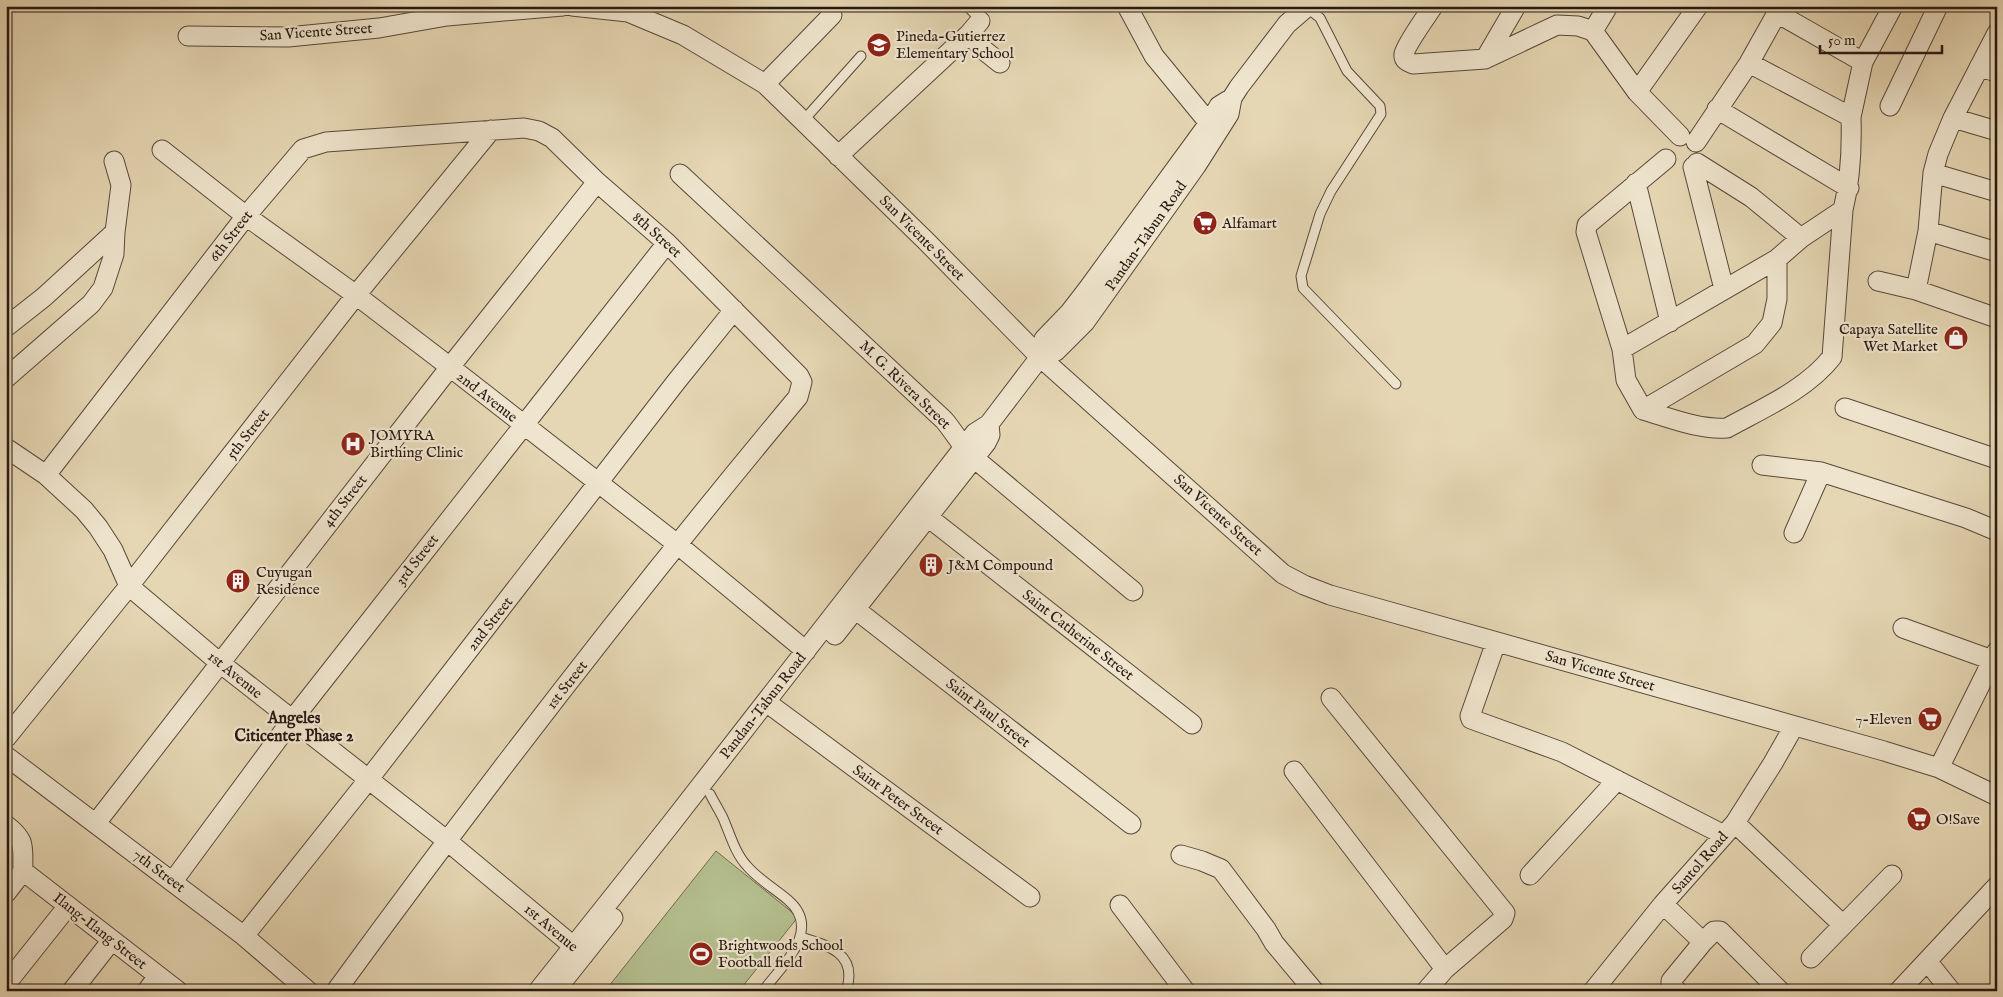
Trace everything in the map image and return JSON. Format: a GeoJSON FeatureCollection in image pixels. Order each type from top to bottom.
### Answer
{"type":"FeatureCollection","features":[{"type":"Feature","properties":{"kind":"street","name":"San Vicente Street"},"geometry":{"type":"LineString","coordinates":[[188,36],[288,37],[379,28],[447,11],[562,6]]}},
{"type":"Feature","properties":{"kind":"street","name":"San Vicente Street"},"geometry":{"type":"LineString","coordinates":[[572,6],[628,12],[683,35],[765,84],[926,240],[1040,358],[1283,574],[1330,595],[1938,768],[1997,796]]}},
{"type":"Feature","properties":{"kind":"street"},"geometry":{"type":"LineString","coordinates":[[1127,6],[1154,56],[1214,127]]}},
{"type":"Feature","properties":{"kind":"street"},"geometry":{"type":"LineString","coordinates":[[1433,6],[1407,47],[1404,54],[1405,60],[1414,64],[1485,59],[1557,25],[1578,26],[1593,31],[1637,92],[1688,139],[1700,152],[1695,165],[1688,170],[1673,168],[1666,159],[1666,147],[1674,138],[1688,139]]}},
{"type":"Feature","properties":{"kind":"street"},"geometry":{"type":"LineString","coordinates":[[1485,59],[1516,6]]}},
{"type":"Feature","properties":{"kind":"street"},"geometry":{"type":"LineString","coordinates":[[1593,31],[1608,6]]}},
{"type":"Feature","properties":{"kind":"street"},"geometry":{"type":"LineString","coordinates":[[1637,92],[1698,6]]}},
{"type":"Feature","properties":{"kind":"street"},"geometry":{"type":"LineString","coordinates":[[1666,159],[1587,225],[1586,232],[1622,349],[1626,380],[1643,410],[1693,425],[1716,429],[1727,428],[1793,390],[1820,371],[1832,357],[1843,210],[1849,188],[1853,145],[1851,116],[1863,62],[1892,6]]}},
{"type":"Feature","properties":{"kind":"street"},"geometry":{"type":"LineString","coordinates":[[1890,106],[1938,6]]}},
{"type":"Feature","properties":{"kind":"street","name":"Pandan-Tabun Road"},"geometry":{"type":"LineString","coordinates":[[555,991],[579,950],[968,453],[977,431],[989,424],[1040,358],[1056,351],[1077,317],[1214,127],[1229,114],[1235,92],[1263,53],[1300,10]]}},
{"type":"Feature","properties":{"kind":"street"},"geometry":{"type":"LineString","coordinates":[[1688,139],[1717,109],[1749,63],[1779,10],[1863,62]]}},
{"type":"Feature","properties":{"kind":"street"},"geometry":{"type":"LineString","coordinates":[[765,84],[832,15]]}},
{"type":"Feature","properties":{"kind":"street"},"geometry":{"type":"LineString","coordinates":[[838,156],[975,28],[985,51],[1000,63]]}},
{"type":"Feature","properties":{"kind":"street"},"geometry":{"type":"LineString","coordinates":[[1916,290],[1928,231],[1933,172],[1938,154],[1953,118],[1988,69],[1997,33]]}},
{"type":"Feature","properties":{"kind":"street"},"geometry":{"type":"LineString","coordinates":[[1749,63],[1851,116]]}},
{"type":"Feature","properties":{"kind":"street"},"geometry":{"type":"LineString","coordinates":[[1717,109],[1849,188]]}},
{"type":"Feature","properties":{"kind":"street"},"geometry":{"type":"LineString","coordinates":[[1953,118],[1997,132]]}},
{"type":"Feature","properties":{"kind":"street","name":"8th Street"},"geometry":{"type":"LineString","coordinates":[[491,130],[524,128],[539,131],[552,138],[597,182],[667,243],[794,370],[802,382]]}},
{"type":"Feature","properties":{"kind":"street","name":"6th Street"},"geometry":{"type":"LineString","coordinates":[[46,475],[246,216],[303,149],[326,142],[491,130]]}},
{"type":"Feature","properties":{"kind":"street","name":"5th Street"},"geometry":{"type":"LineString","coordinates":[[6,738],[129,586],[356,295],[491,130]]}},
{"type":"Feature","properties":{"kind":"street","name":"2nd Avenue"},"geometry":{"type":"LineString","coordinates":[[162,150],[246,216],[356,295],[450,367],[677,544],[806,650]]}},
{"type":"Feature","properties":{"kind":"street"},"geometry":{"type":"LineString","coordinates":[[6,378],[98,296],[103,288],[114,254],[121,186],[114,161]]}},
{"type":"Feature","properties":{"kind":"street"},"geometry":{"type":"LineString","coordinates":[[1695,165],[1750,197],[1801,238]]}},
{"type":"Feature","properties":{"kind":"street"},"geometry":{"type":"LineString","coordinates":[[1695,165],[1724,289]]}},
{"type":"Feature","properties":{"kind":"street"},"geometry":{"type":"LineString","coordinates":[[1933,172],[1997,192]]}},
{"type":"Feature","properties":{"kind":"street","name":"M. G. Rivera Street"},"geometry":{"type":"LineString","coordinates":[[680,174],[944,420],[956,433],[968,453],[1133,591]]}},
{"type":"Feature","properties":{"kind":"street","name":"4th Street"},"geometry":{"type":"LineString","coordinates":[[96,822],[450,367],[597,182]]}},
{"type":"Feature","properties":{"kind":"street"},"geometry":{"type":"LineString","coordinates":[[1636,183],[1670,322]]}},
{"type":"Feature","properties":{"kind":"street"},"geometry":{"type":"LineString","coordinates":[[1622,349],[1777,258],[1801,238],[1843,210]]}},
{"type":"Feature","properties":{"kind":"street"},"geometry":{"type":"LineString","coordinates":[[1928,231],[1997,252]]}},
{"type":"Feature","properties":{"kind":"street"},"geometry":{"type":"LineString","coordinates":[[6,327],[44,297],[115,232]]}},
{"type":"Feature","properties":{"kind":"street","name":"3rd Street"},"geometry":{"type":"LineString","coordinates":[[173,881],[292,720],[522,425],[667,243]]}},
{"type":"Feature","properties":{"kind":"street"},"geometry":{"type":"LineString","coordinates":[[1643,410],[1755,344],[1772,323],[1777,299],[1777,258]]}},
{"type":"Feature","properties":{"kind":"street"},"geometry":{"type":"LineString","coordinates":[[1878,281],[1916,290],[1997,318]]}},
{"type":"Feature","properties":{"kind":"street","name":"2nd Street"},"geometry":{"type":"LineString","coordinates":[[244,936],[734,310]]}},
{"type":"Feature","properties":{"kind":"street","name":"1st Street"},"geometry":{"type":"LineString","coordinates":[[336,991],[446,840],[677,544],[798,397],[802,382]]}},
{"type":"Feature","properties":{"kind":"street"},"geometry":{"type":"LineString","coordinates":[[1845,408],[1997,459]]}},
{"type":"Feature","properties":{"kind":"street","name":"1st Avenue"},"geometry":{"type":"LineString","coordinates":[[6,448],[46,475],[84,510],[113,550],[129,586],[220,663],[446,840],[579,950]]}},
{"type":"Feature","properties":{"kind":"street"},"geometry":{"type":"LineString","coordinates":[[1762,465],[1821,472],[1966,518],[1997,531]]}},
{"type":"Feature","properties":{"kind":"street"},"geometry":{"type":"LineString","coordinates":[[1794,533],[1821,472]]}},
{"type":"Feature","properties":{"kind":"street","name":"Saint Catherine Street"},"geometry":{"type":"LineString","coordinates":[[922,513],[1192,724]]}},
{"type":"Feature","properties":{"kind":"street","name":"Pandan-Tabun Road"},"geometry":{"type":"LineString","coordinates":[[538,991],[579,950],[710,794],[771,706],[806,650],[850,605]]}},
{"type":"Feature","properties":{"kind":"street","name":"Saint Paul Street"},"geometry":{"type":"LineString","coordinates":[[850,605],[1131,824]]}},
{"type":"Feature","properties":{"kind":"street"},"geometry":{"type":"LineString","coordinates":[[1903,628],[1995,655],[1938,768]]}},
{"type":"Feature","properties":{"kind":"street"},"geometry":{"type":"LineString","coordinates":[[1496,642],[1470,716],[1471,719],[1562,752],[1617,780],[1730,829],[1843,925]]}},
{"type":"Feature","properties":{"kind":"street"},"geometry":{"type":"LineString","coordinates":[[1975,692],[1997,685]]}},
{"type":"Feature","properties":{"kind":"street"},"geometry":{"type":"LineString","coordinates":[[1331,698],[1505,913],[1503,920],[1445,969],[1426,991]]}},
{"type":"Feature","properties":{"kind":"street","name":"Saint Peter Street"},"geometry":{"type":"LineString","coordinates":[[771,706],[1030,897]]}},
{"type":"Feature","properties":{"kind":"street","name":"Santol Road"},"geometry":{"type":"LineString","coordinates":[[1593,991],[1663,904],[1730,829],[1773,763],[1794,726]]}},
{"type":"Feature","properties":{"kind":"street","name":"7th Street"},"geometry":{"type":"LineString","coordinates":[[6,756],[96,822],[244,936],[308,991]]}},
{"type":"Feature","properties":{"kind":"street"},"geometry":{"type":"LineString","coordinates":[[1294,771],[1445,969]]}},
{"type":"Feature","properties":{"kind":"street"},"geometry":{"type":"LineString","coordinates":[[1530,875],[1617,780]]}},
{"type":"Feature","properties":{"kind":"street"},"geometry":{"type":"LineString","coordinates":[[6,825],[22,841],[23,871],[6,893]]}},
{"type":"Feature","properties":{"kind":"street"},"geometry":{"type":"LineString","coordinates":[[1181,855],[1221,869],[1266,929],[1274,943],[1314,991]]}},
{"type":"Feature","properties":{"kind":"street","name":"Ilang-Ilang Street"},"geometry":{"type":"LineString","coordinates":[[23,871],[178,991]]}},
{"type":"Feature","properties":{"kind":"street"},"geometry":{"type":"LineString","coordinates":[[1811,958],[1892,875]]}},
{"type":"Feature","properties":{"kind":"street"},"geometry":{"type":"LineString","coordinates":[[1899,991],[1997,886]]}},
{"type":"Feature","properties":{"kind":"street"},"geometry":{"type":"LineString","coordinates":[[1663,904],[1703,942]]}},
{"type":"Feature","properties":{"kind":"street"},"geometry":{"type":"LineString","coordinates":[[1120,905],[1185,991]]}},
{"type":"Feature","properties":{"kind":"street"},"geometry":{"type":"LineString","coordinates":[[6,984],[68,906]]}},
{"type":"Feature","properties":{"kind":"street"},"geometry":{"type":"LineString","coordinates":[[1677,991],[1671,985],[1671,981],[1714,931],[1720,931],[1780,991]]}},
{"type":"Feature","properties":{"kind":"street"},"geometry":{"type":"LineString","coordinates":[[72,991],[112,940]]}},
{"type":"Feature","properties":{"kind":"street"},"geometry":{"type":"LineString","coordinates":[[1927,961],[1951,991]]}},
{"type":"Feature","properties":{"kind":"street"},"geometry":{"type":"LineString","coordinates":[[147,991],[158,976]]}},
{"type":"Feature","properties":{"kind":"lane"},"geometry":{"type":"LineString","coordinates":[[967,6],[979,18],[975,28]]}},
{"type":"Feature","properties":{"kind":"lane"},"geometry":{"type":"LineString","coordinates":[[1300,10],[1320,18],[1347,71],[1380,106],[1381,114],[1331,191],[1320,214],[1301,276],[1303,288],[1396,384]]}},
{"type":"Feature","properties":{"kind":"lane"},"geometry":{"type":"LineString","coordinates":[[803,121],[861,56]]}},
{"type":"Feature","properties":{"kind":"lane"},"geometry":{"type":"LineString","coordinates":[[710,794],[736,848],[747,866],[791,902],[801,914],[803,926],[801,937],[763,991]]}},
{"type":"Feature","properties":{"kind":"lane"},"geometry":{"type":"LineString","coordinates":[[801,937],[830,945],[841,955],[849,968],[850,979],[847,988],[843,991]]}},
{"type":"Feature","properties":{"kind":"green space","name":"Brightwoods School Football field"},"geometry":{"type":"Polygon","coordinates":[[[716,851],[798,917],[739,991],[605,991],[716,851]]]}},
{"type":"Feature","properties":{"kind":"place","name":"Pineda-Gutierrez Elementary School"},"geometry":{"type":"Point","coordinates":[879,45]}},
{"type":"Feature","properties":{"kind":"place","name":"Alfamart"},"geometry":{"type":"Point","coordinates":[1205,223]}},
{"type":"Feature","properties":{"kind":"place","name":"Capaya Satellite Wet Market"},"geometry":{"type":"Point","coordinates":[1956,338]}},
{"type":"Feature","properties":{"kind":"place","name":"JOMYRA Birthing Clinic"},"geometry":{"type":"Point","coordinates":[353,444]}},
{"type":"Feature","properties":{"kind":"place","name":"J&M Compound"},"geometry":{"type":"Point","coordinates":[931,565]}},
{"type":"Feature","properties":{"kind":"place","name":"Cuyugan Residence"},"geometry":{"type":"Point","coordinates":[238,581]}},
{"type":"Feature","properties":{"kind":"place","name":"7-Eleven"},"geometry":{"type":"Point","coordinates":[1930,719]}},
{"type":"Feature","properties":{"kind":"place","name":"O!Save"},"geometry":{"type":"Point","coordinates":[1919,819]}},
{"type":"Feature","properties":{"kind":"place","name":"Brightwoods School Football field"},"geometry":{"type":"Point","coordinates":[701,954]}},
{"type":"Feature","properties":{"kind":"district","name":"Angeles Citicenter Phase 2"},"geometry":{"type":"Point","coordinates":[294,728]}}]}
